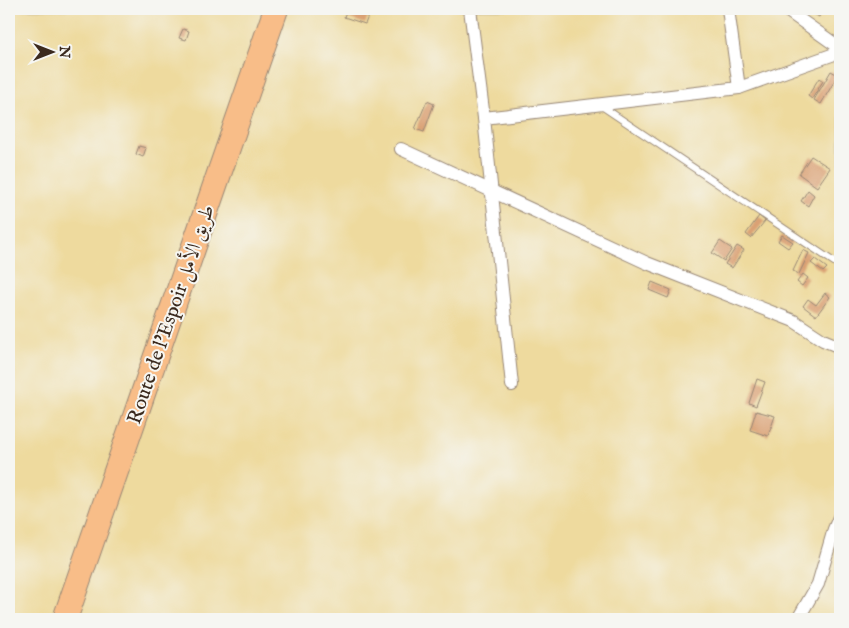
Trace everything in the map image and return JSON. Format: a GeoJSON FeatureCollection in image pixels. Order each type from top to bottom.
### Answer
{"type":"FeatureCollection","features":[{"type":"Feature","properties":{"kind":"highway","name":"Route de l’Espoir طريق الأمل"},"geometry":{"type":"LineString","coordinates":[[65,619],[276,9]]}},
{"type":"Feature","properties":{"kind":"street"},"geometry":{"type":"LineString","coordinates":[[470,9],[484,118],[512,384]]}},
{"type":"Feature","properties":{"kind":"street"},"geometry":{"type":"LineString","coordinates":[[728,9],[739,88]]}},
{"type":"Feature","properties":{"kind":"street"},"geometry":{"type":"LineString","coordinates":[[785,9],[840,50]]}},
{"type":"Feature","properties":{"kind":"street"},"geometry":{"type":"LineString","coordinates":[[484,118],[739,88],[840,50]]}},
{"type":"Feature","properties":{"kind":"street"},"geometry":{"type":"LineString","coordinates":[[401,149],[647,263],[794,321],[823,340],[840,347]]}},
{"type":"Feature","properties":{"kind":"street"},"geometry":{"type":"LineString","coordinates":[[798,619],[818,584],[840,515]]}},
{"type":"Feature","properties":{"kind":"lane"},"geometry":{"type":"LineString","coordinates":[[599,104],[840,266]]}},
{"type":"Feature","properties":{"kind":"sand"},"geometry":{"type":"Polygon","coordinates":[[[9,9],[840,9],[840,619],[9,619],[9,9]]]}},
{"type":"Feature","properties":{"kind":"building"},"geometry":{"type":"Polygon","coordinates":[[[347,9],[371,9],[365,24],[344,17],[347,9]]]}},
{"type":"Feature","properties":{"kind":"building"},"geometry":{"type":"Polygon","coordinates":[[[811,9],[822,11],[819,17],[809,11],[811,9]]]}},
{"type":"Feature","properties":{"kind":"building"},"geometry":{"type":"Polygon","coordinates":[[[183,29],[189,31],[186,40],[179,38],[183,29]]]}},
{"type":"Feature","properties":{"kind":"building"},"geometry":{"type":"Polygon","coordinates":[[[831,71],[838,75],[821,104],[814,100],[831,71]]]}},
{"type":"Feature","properties":{"kind":"building"},"geometry":{"type":"Polygon","coordinates":[[[819,78],[823,81],[812,99],[808,96],[819,78]]]}},
{"type":"Feature","properties":{"kind":"building"},"geometry":{"type":"Polygon","coordinates":[[[427,101],[434,104],[424,132],[415,129],[427,101]]]}},
{"type":"Feature","properties":{"kind":"building"},"geometry":{"type":"Polygon","coordinates":[[[139,146],[146,148],[143,157],[136,154],[139,146]]]}},
{"type":"Feature","properties":{"kind":"building"},"geometry":{"type":"Polygon","coordinates":[[[811,156],[830,168],[817,187],[799,174],[811,156]]]}},
{"type":"Feature","properties":{"kind":"building"},"geometry":{"type":"Polygon","coordinates":[[[808,190],[814,195],[808,206],[801,201],[808,190]]]}},
{"type":"Feature","properties":{"kind":"building"},"geometry":{"type":"Polygon","coordinates":[[[759,216],[765,221],[751,238],[746,234],[759,216]]]}},
{"type":"Feature","properties":{"kind":"building"},"geometry":{"type":"Polygon","coordinates":[[[782,235],[793,242],[788,248],[778,241],[782,235]]]}},
{"type":"Feature","properties":{"kind":"building"},"geometry":{"type":"Polygon","coordinates":[[[720,241],[732,249],[724,261],[712,253],[720,241]]]}},
{"type":"Feature","properties":{"kind":"building"},"geometry":{"type":"Polygon","coordinates":[[[737,246],[744,250],[732,268],[725,264],[737,246]]]}},
{"type":"Feature","properties":{"kind":"building"},"geometry":{"type":"Polygon","coordinates":[[[803,250],[809,253],[799,274],[793,271],[803,250]]]}},
{"type":"Feature","properties":{"kind":"building"},"geometry":{"type":"Polygon","coordinates":[[[815,259],[827,268],[823,272],[811,263],[815,259]]]}},
{"type":"Feature","properties":{"kind":"building"},"geometry":{"type":"Polygon","coordinates":[[[803,274],[808,278],[802,286],[797,282],[803,274]]]}},
{"type":"Feature","properties":{"kind":"building"},"geometry":{"type":"Polygon","coordinates":[[[652,282],[671,290],[668,298],[649,290],[652,282]]]}},
{"type":"Feature","properties":{"kind":"building"},"geometry":{"type":"Polygon","coordinates":[[[825,293],[830,297],[816,316],[803,306],[808,299],[816,305],[825,293]]]}},
{"type":"Feature","properties":{"kind":"building"},"geometry":{"type":"Polygon","coordinates":[[[757,379],[765,382],[756,406],[749,403],[757,379]]]}},
{"type":"Feature","properties":{"kind":"building"},"geometry":{"type":"Polygon","coordinates":[[[756,411],[775,416],[768,436],[750,430],[756,411]]]}}]}
